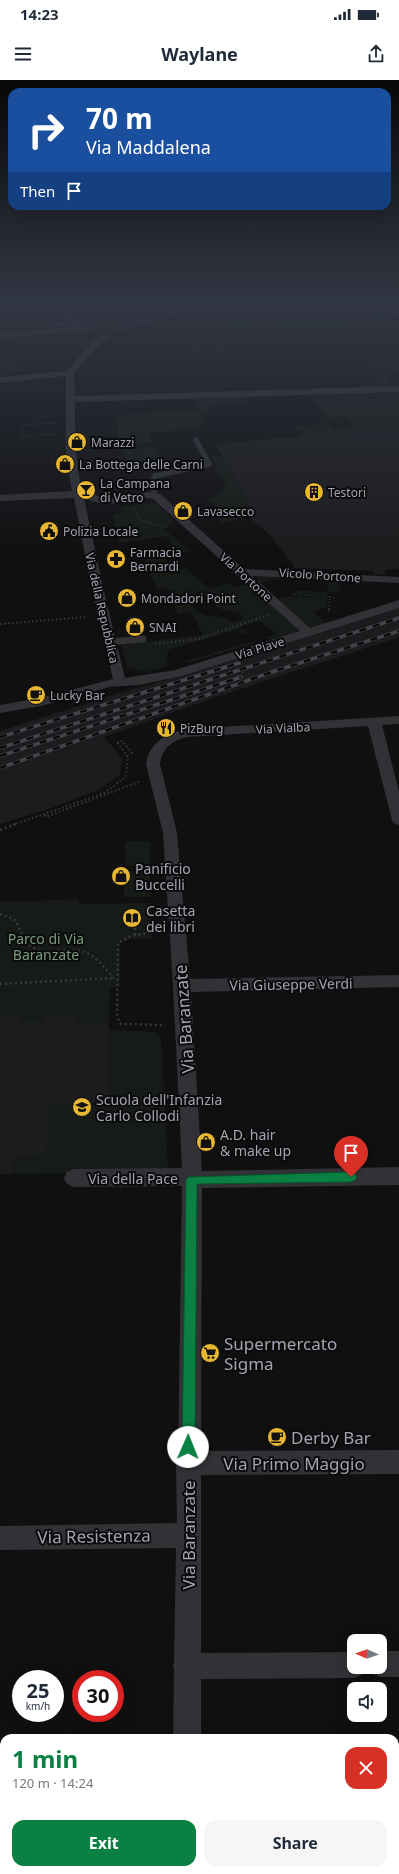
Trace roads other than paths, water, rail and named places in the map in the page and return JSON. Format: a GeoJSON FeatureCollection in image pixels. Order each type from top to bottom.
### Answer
{"type":"FeatureCollection","features":[{"type":"Feature","properties":{"kind":"street","name":"Via della Repubblica"},"geometry":{"type":"LineString","coordinates":[[71,385],[72,399],[69,403],[71,458],[104,621],[120,682]]}},
{"type":"Feature","properties":{"kind":"street"},"geometry":{"type":"LineString","coordinates":[[72,399],[399,388]]}},
{"type":"Feature","properties":{"kind":"street"},"geometry":{"type":"LineString","coordinates":[[0,498],[84,494],[101,501],[111,501],[142,494],[156,496]]}},
{"type":"Feature","properties":{"kind":"street","name":"Via Portone"},"geometry":{"type":"LineString","coordinates":[[156,496],[309,633]]}},
{"type":"Feature","properties":{"kind":"street","name":"Vicolo Portone"},"geometry":{"type":"LineString","coordinates":[[240,572],[399,580]]}},
{"type":"Feature","properties":{"kind":"street","name":"Via Piave"},"geometry":{"type":"LineString","coordinates":[[2,710],[41,702],[94,686],[120,682],[150,680],[178,673],[399,604]]}},
{"type":"Feature","properties":{"kind":"street","name":"Via Vialba"},"geometry":{"type":"LineString","coordinates":[[168,739],[181,734],[399,720]]}},
{"type":"Feature","properties":{"kind":"street"},"geometry":{"type":"LineString","coordinates":[[374,722],[399,820]]}},
{"type":"Feature","properties":{"kind":"street","name":"Via Baranzate"},"geometry":{"type":"LineString","coordinates":[[168,739],[158,748],[153,764],[170,833],[182,986],[192,1179],[186,1666],[187,1734]]}},
{"type":"Feature","properties":{"kind":"street","name":"Via Giuseppe Verdi"},"geometry":{"type":"LineString","coordinates":[[182,986],[399,981]]}},
{"type":"Feature","properties":{"kind":"street","name":"Via della Pace"},"geometry":{"type":"LineString","coordinates":[[74,1178],[192,1179],[399,1176]]}},
{"type":"Feature","properties":{"kind":"street","name":"Via Primo Maggio"},"geometry":{"type":"LineString","coordinates":[[188,1463],[399,1462]]}},
{"type":"Feature","properties":{"kind":"street","name":"Via Resistenza"},"geometry":{"type":"LineString","coordinates":[[0,1538],[188,1535]]}},
{"type":"Feature","properties":{"kind":"street"},"geometry":{"type":"LineString","coordinates":[[387,1664],[399,1664]]}},
{"type":"Feature","properties":{"kind":"street"},"geometry":{"type":"LineString","coordinates":[[186,1666],[347,1665]]}},
{"type":"Feature","properties":{"kind":"lane"},"geometry":{"type":"LineString","coordinates":[[156,496],[151,484],[155,476],[209,464],[211,460],[196,440]]}},
{"type":"Feature","properties":{"kind":"lane"},"geometry":{"type":"LineString","coordinates":[[109,642],[143,639]]}},
{"type":"Feature","properties":{"kind":"railway"},"geometry":{"type":"LineString","coordinates":[[0,748],[399,618]]}},
{"type":"Feature","properties":{"kind":"railway"},"geometry":{"type":"LineString","coordinates":[[0,768],[272,672],[399,631]]}},
{"type":"Feature","properties":{"kind":"railway"},"geometry":{"type":"LineString","coordinates":[[0,737],[239,663]]}},
{"type":"Feature","properties":{"kind":"railway"},"geometry":{"type":"LineString","coordinates":[[0,756],[241,677]]}},
{"type":"Feature","properties":{"kind":"place","name":"Marazzi"},"geometry":{"type":"Point","coordinates":[77,442]}},
{"type":"Feature","properties":{"kind":"place","name":"La Bottega delle Carni"},"geometry":{"type":"Point","coordinates":[65,464]}},
{"type":"Feature","properties":{"kind":"place","name":"La Campana di Vetro"},"geometry":{"type":"Point","coordinates":[86,490]}},
{"type":"Feature","properties":{"kind":"place","name":"Testori"},"geometry":{"type":"Point","coordinates":[314,492]}},
{"type":"Feature","properties":{"kind":"place","name":"Lavasecco"},"geometry":{"type":"Point","coordinates":[183,511]}},
{"type":"Feature","properties":{"kind":"place","name":"Polizia Locale"},"geometry":{"type":"Point","coordinates":[49,531]}},
{"type":"Feature","properties":{"kind":"place","name":"Farmacia Bernardi"},"geometry":{"type":"Point","coordinates":[116,559]}},
{"type":"Feature","properties":{"kind":"place","name":"Mondadori Point"},"geometry":{"type":"Point","coordinates":[127,598]}},
{"type":"Feature","properties":{"kind":"place","name":"SNAI"},"geometry":{"type":"Point","coordinates":[135,627]}},
{"type":"Feature","properties":{"kind":"place","name":"Lucky Bar"},"geometry":{"type":"Point","coordinates":[36,695]}},
{"type":"Feature","properties":{"kind":"place","name":"PizBurg"},"geometry":{"type":"Point","coordinates":[166,728]}},
{"type":"Feature","properties":{"kind":"place","name":"Panificio Buccelli"},"geometry":{"type":"Point","coordinates":[121,876]}},
{"type":"Feature","properties":{"kind":"place","name":"Casetta dei libri"},"geometry":{"type":"Point","coordinates":[132,918]}},
{"type":"Feature","properties":{"kind":"place","name":"Scuola dell'Infanzia Carlo Collodi"},"geometry":{"type":"Point","coordinates":[82,1107]}},
{"type":"Feature","properties":{"kind":"place","name":"A.D. hair & make up"},"geometry":{"type":"Point","coordinates":[206,1142]}},
{"type":"Feature","properties":{"kind":"place","name":"Supermercato Sigma"},"geometry":{"type":"Point","coordinates":[210,1353]}},
{"type":"Feature","properties":{"kind":"place","name":"Derby Bar"},"geometry":{"type":"Point","coordinates":[277,1437]}},
{"type":"Feature","properties":{"kind":"park label","name":"Parco di Via Baranzate"},"geometry":{"type":"Point","coordinates":[46,946]}}]}
